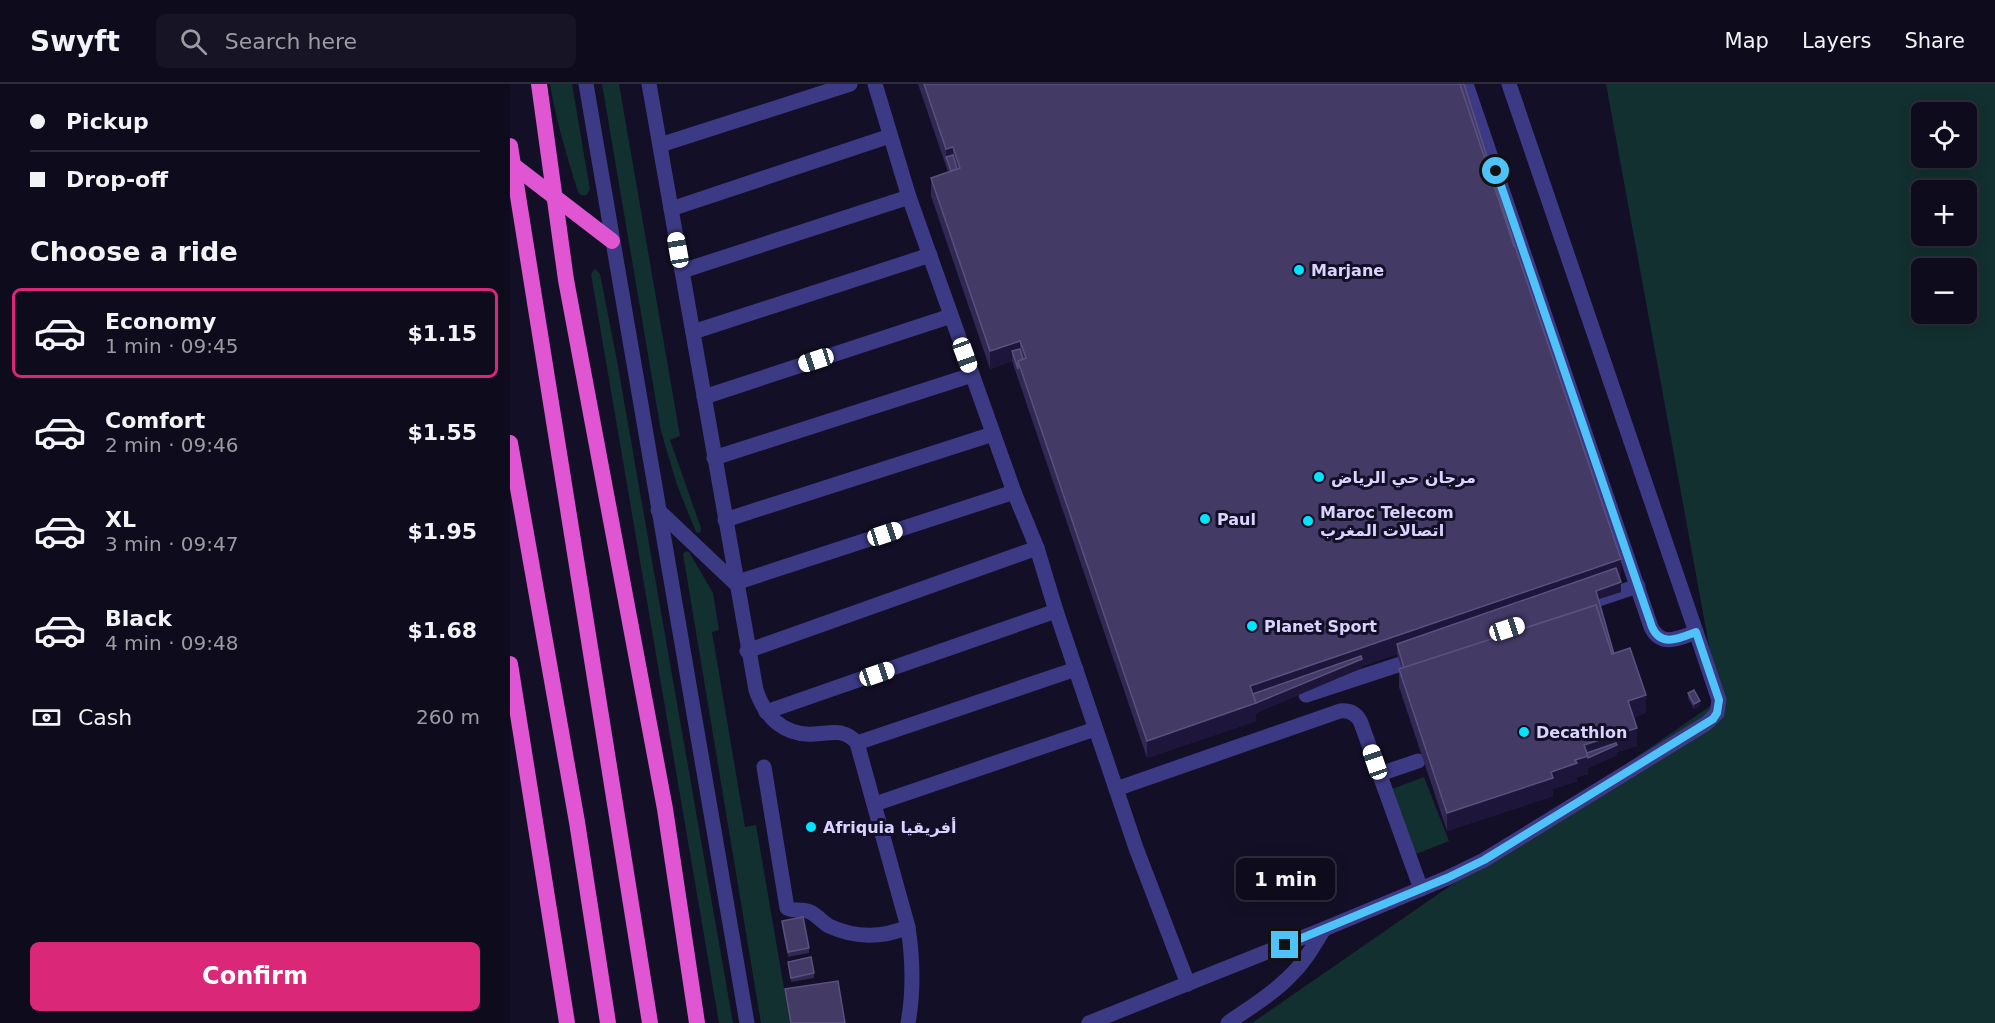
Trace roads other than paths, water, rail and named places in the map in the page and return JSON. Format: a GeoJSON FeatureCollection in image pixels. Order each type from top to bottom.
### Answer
{"type":"FeatureCollection","features":[{"type":"Feature","properties":{"kind":"highway"},"geometry":{"type":"LineString","coordinates":[[539,84],[566,280],[665,809],[697,1023]]}},
{"type":"Feature","properties":{"kind":"highway"},"geometry":{"type":"LineString","coordinates":[[510,146],[650,1023]]}},
{"type":"Feature","properties":{"kind":"highway"},"geometry":{"type":"LineString","coordinates":[[513,165],[612,241]]}},
{"type":"Feature","properties":{"kind":"highway"},"geometry":{"type":"LineString","coordinates":[[510,443],[577,822],[608,1023]]}},
{"type":"Feature","properties":{"kind":"highway"},"geometry":{"type":"LineString","coordinates":[[510,664],[567,1023]]}},
{"type":"Feature","properties":{"kind":"lane"},"geometry":{"type":"LineString","coordinates":[[586,84],[747,1023]]}},
{"type":"Feature","properties":{"kind":"lane"},"geometry":{"type":"LineString","coordinates":[[649,84],[747,651],[756,690],[766,712],[778,724],[790,730],[813,734],[843,732],[857,743],[908,927],[913,981],[908,1023]]}},
{"type":"Feature","properties":{"kind":"lane"},"geometry":{"type":"LineString","coordinates":[[660,145],[850,84]]}},
{"type":"Feature","properties":{"kind":"lane"},"geometry":{"type":"LineString","coordinates":[[874,84],[909,196],[1014,492],[1037,548],[1095,729],[1159,912],[1188,984]]}},
{"type":"Feature","properties":{"kind":"lane"},"geometry":{"type":"LineString","coordinates":[[1466,84],[1652,627],[1662,639],[1673,640],[1696,632]]}},
{"type":"Feature","properties":{"kind":"lane"},"geometry":{"type":"LineString","coordinates":[[1096,1022],[1421,889],[1484,860],[1713,719],[1717,713],[1719,700],[1509,84]]}},
{"type":"Feature","properties":{"kind":"lane"},"geometry":{"type":"LineString","coordinates":[[671,210],[890,136]]}},
{"type":"Feature","properties":{"kind":"lane"},"geometry":{"type":"LineString","coordinates":[[682,271],[909,196]]}},
{"type":"Feature","properties":{"kind":"lane"},"geometry":{"type":"LineString","coordinates":[[693,332],[930,255]]}},
{"type":"Feature","properties":{"kind":"lane"},"geometry":{"type":"LineString","coordinates":[[704,397],[951,315]]}},
{"type":"Feature","properties":{"kind":"lane"},"geometry":{"type":"LineString","coordinates":[[714,458],[972,375]]}},
{"type":"Feature","properties":{"kind":"lane"},"geometry":{"type":"LineString","coordinates":[[725,520],[993,434]]}},
{"type":"Feature","properties":{"kind":"lane"},"geometry":{"type":"LineString","coordinates":[[735,583],[1014,492]]}},
{"type":"Feature","properties":{"kind":"lane"},"geometry":{"type":"LineString","coordinates":[[658,510],[735,583]]}},
{"type":"Feature","properties":{"kind":"lane"},"geometry":{"type":"LineString","coordinates":[[747,651],[1037,548]]}},
{"type":"Feature","properties":{"kind":"lane"},"geometry":{"type":"LineString","coordinates":[[1563,611],[1638,586]]}},
{"type":"Feature","properties":{"kind":"lane"},"geometry":{"type":"LineString","coordinates":[[766,712],[1056,611]]}},
{"type":"Feature","properties":{"kind":"lane"},"geometry":{"type":"LineString","coordinates":[[1306,695],[1429,655]]}},
{"type":"Feature","properties":{"kind":"lane"},"geometry":{"type":"LineString","coordinates":[[857,743],[1076,669]]}},
{"type":"Feature","properties":{"kind":"lane"},"geometry":{"type":"LineString","coordinates":[[1116,789],[1340,711],[1351,712],[1359,718],[1421,889]]}},
{"type":"Feature","properties":{"kind":"lane"},"geometry":{"type":"LineString","coordinates":[[875,804],[1095,729]]}},
{"type":"Feature","properties":{"kind":"lane"},"geometry":{"type":"LineString","coordinates":[[1378,770],[1418,761]]}},
{"type":"Feature","properties":{"kind":"lane"},"geometry":{"type":"LineString","coordinates":[[765,767],[787,908],[807,910],[829,926],[866,935],[894,933],[908,927]]}},
{"type":"Feature","properties":{"kind":"lane"},"geometry":{"type":"LineString","coordinates":[[1228,1023],[1283,983],[1306,958],[1324,929]]}},
{"type":"Feature","properties":{"kind":"place","name":"Marjane"},"geometry":{"type":"Point","coordinates":[1299,270]}},
{"type":"Feature","properties":{"kind":"place","name":"مرجان حي الرياض"},"geometry":{"type":"Point","coordinates":[1319,477]}},
{"type":"Feature","properties":{"kind":"place","name":"Paul"},"geometry":{"type":"Point","coordinates":[1205,519]}},
{"type":"Feature","properties":{"kind":"place","name":"Maroc Telecom اتصالات المغرب"},"geometry":{"type":"Point","coordinates":[1308,521]}},
{"type":"Feature","properties":{"kind":"place","name":"Planet Sport"},"geometry":{"type":"Point","coordinates":[1252,626]}},
{"type":"Feature","properties":{"kind":"place","name":"Decathlon"},"geometry":{"type":"Point","coordinates":[1524,732]}},
{"type":"Feature","properties":{"kind":"place","name":"Afriquia أفريقيا"},"geometry":{"type":"Point","coordinates":[811,827]}}]}
